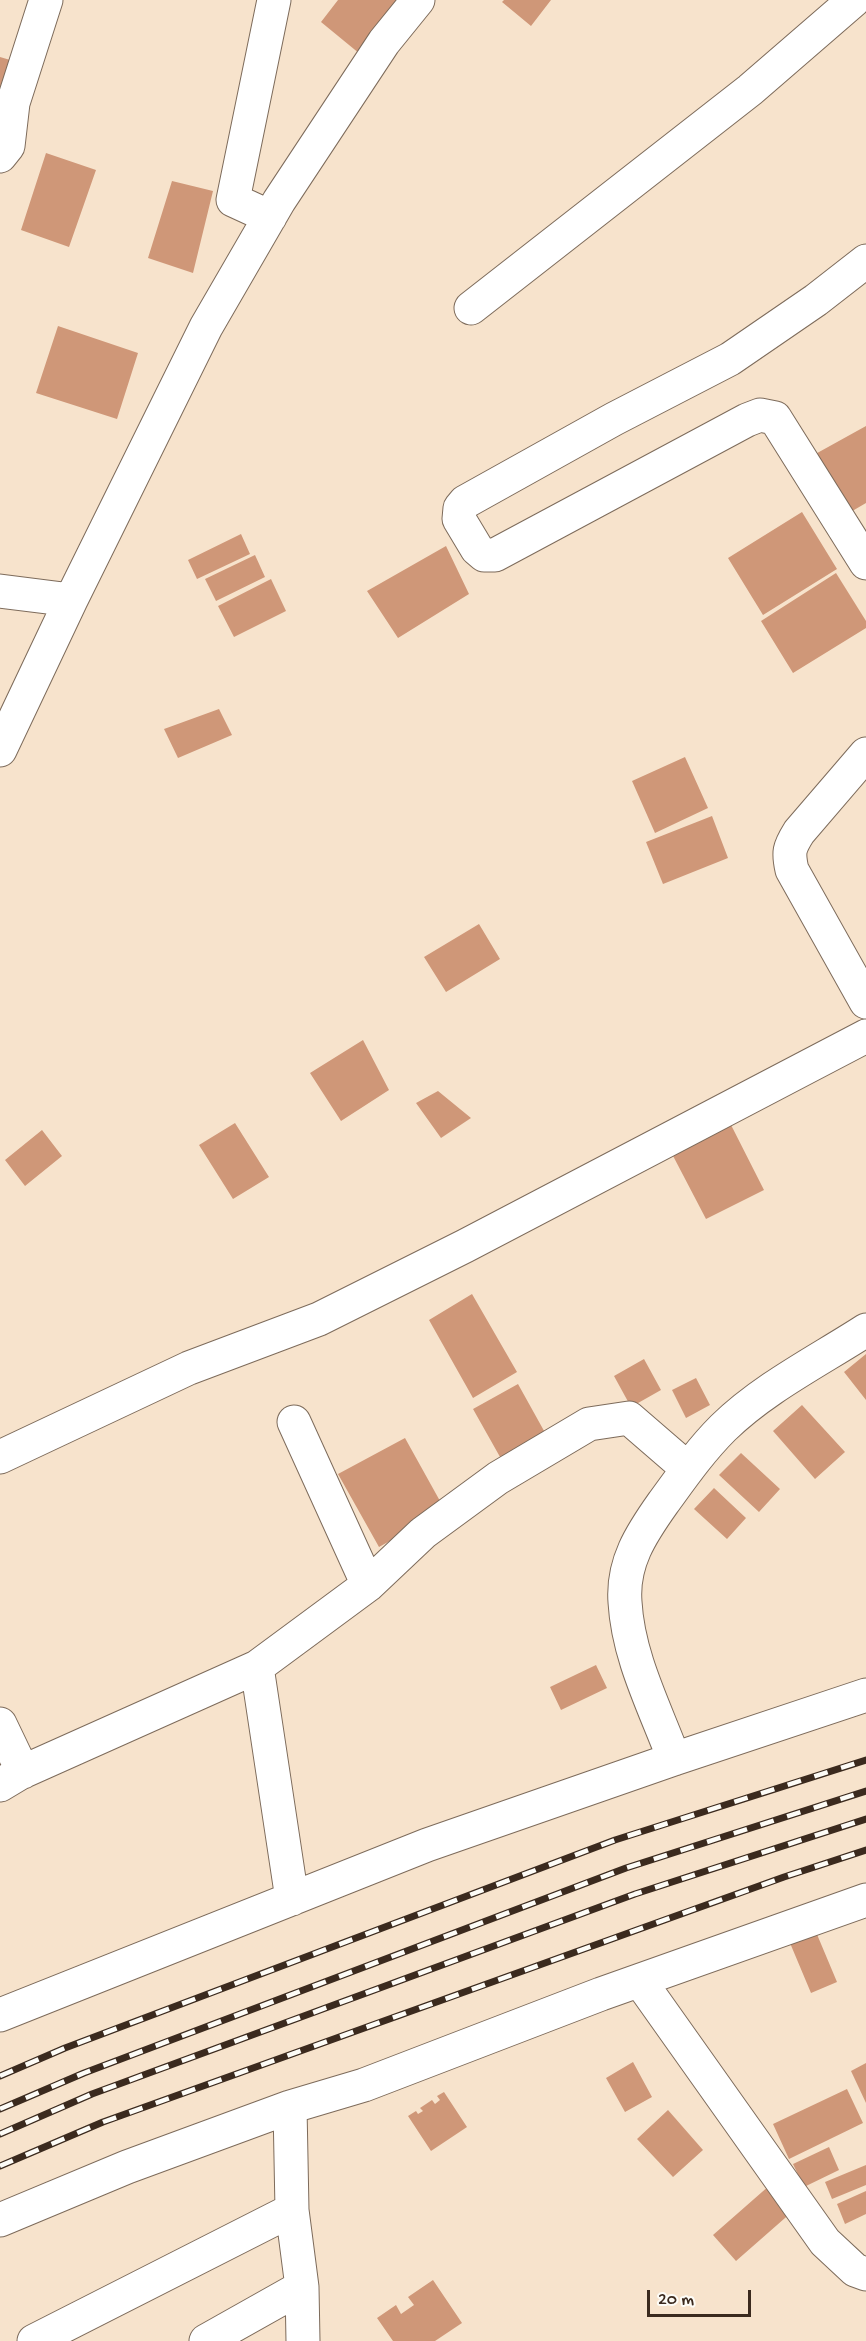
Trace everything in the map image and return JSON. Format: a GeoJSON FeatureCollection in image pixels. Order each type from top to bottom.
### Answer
{"type":"FeatureCollection","features":[{"type":"Feature","properties":{"kind":"street"},"geometry":{"type":"LineString","coordinates":[[0,156],[8,146],[13,103],[46,0]]}},
{"type":"Feature","properties":{"kind":"street"},"geometry":{"type":"LineString","coordinates":[[270,217],[233,200],[274,0]]}},
{"type":"Feature","properties":{"kind":"street"},"geometry":{"type":"LineString","coordinates":[[0,750],[71,600],[206,327],[270,217],[384,42],[418,0]]}},
{"type":"Feature","properties":{"kind":"street"},"geometry":{"type":"LineString","coordinates":[[471,308],[750,90],[854,0]]}},
{"type":"Feature","properties":{"kind":"street"},"geometry":{"type":"LineString","coordinates":[[866,261],[816,300],[730,359],[614,419],[465,502],[460,508],[459,519],[477,549],[484,555],[495,555],[760,415],[775,418],[866,563]]}},
{"type":"Feature","properties":{"kind":"street"},"geometry":{"type":"LineString","coordinates":[[0,591],[71,600]]}},
{"type":"Feature","properties":{"kind":"street"},"geometry":{"type":"LineString","coordinates":[[866,754],[799,832],[791,844],[788,855],[792,870],[866,1002]]}},
{"type":"Feature","properties":{"kind":"street"},"geometry":{"type":"LineString","coordinates":[[0,1457],[189,1368],[320,1319],[465,1246],[866,1036]]}},
{"type":"Feature","properties":{"kind":"street"},"geometry":{"type":"LineString","coordinates":[[674,1759],[631,1646],[624,1601],[627,1564],[641,1533],[688,1469],[723,1428],[759,1398],[866,1330]]}},
{"type":"Feature","properties":{"kind":"street"},"geometry":{"type":"LineString","coordinates":[[0,1724],[12,1779],[257,1667],[368,1585],[423,1533],[498,1478],[589,1424],[629,1418],[688,1469]]}},
{"type":"Feature","properties":{"kind":"street"},"geometry":{"type":"LineString","coordinates":[[294,1422],[368,1585]]}},
{"type":"Feature","properties":{"kind":"street"},"geometry":{"type":"LineString","coordinates":[[257,1667],[292,1899]]}},
{"type":"Feature","properties":{"kind":"street"},"geometry":{"type":"LineString","coordinates":[[0,2015],[427,1845],[866,1695]]}},
{"type":"Feature","properties":{"kind":"street"},"geometry":{"type":"LineString","coordinates":[[0,2220],[127,2167],[290,2107],[364,2085],[640,1981],[866,1900]]}},
{"type":"Feature","properties":{"kind":"street"},"geometry":{"type":"LineString","coordinates":[[640,1981],[825,2242],[855,2270],[866,2274]]}},
{"type":"Feature","properties":{"kind":"street"},"geometry":{"type":"LineString","coordinates":[[290,2107],[292,2210],[302,2286],[303,2341]]}},
{"type":"Feature","properties":{"kind":"street"},"geometry":{"type":"LineString","coordinates":[[34,2341],[292,2210]]}},
{"type":"Feature","properties":{"kind":"street"},"geometry":{"type":"LineString","coordinates":[[206,2341],[302,2286]]}},
{"type":"Feature","properties":{"kind":"building"},"geometry":{"type":"Polygon","coordinates":[[[338,0],[404,0],[360,54],[321,22],[338,0]]]}},
{"type":"Feature","properties":{"kind":"building"},"geometry":{"type":"Polygon","coordinates":[[[504,0],[551,0],[531,26],[502,2],[504,0]]]}},
{"type":"Feature","properties":{"kind":"building"},"geometry":{"type":"Polygon","coordinates":[[[0,57],[17,62],[0,96],[0,57]]]}},
{"type":"Feature","properties":{"kind":"building"},"geometry":{"type":"Polygon","coordinates":[[[46,153],[96,170],[69,247],[21,230],[46,153]]]}},
{"type":"Feature","properties":{"kind":"building"},"geometry":{"type":"Polygon","coordinates":[[[172,181],[213,191],[193,273],[148,258],[172,181]]]}},
{"type":"Feature","properties":{"kind":"building"},"geometry":{"type":"Polygon","coordinates":[[[58,326],[138,353],[117,419],[36,393],[58,326]]]}},
{"type":"Feature","properties":{"kind":"building"},"geometry":{"type":"Polygon","coordinates":[[[866,426],[866,503],[842,517],[810,457],[866,426]]]}},
{"type":"Feature","properties":{"kind":"building"},"geometry":{"type":"Polygon","coordinates":[[[802,512],[837,569],[763,615],[728,558],[802,512]]]}},
{"type":"Feature","properties":{"kind":"building"},"geometry":{"type":"Polygon","coordinates":[[[241,534],[250,554],[197,579],[188,560],[241,534]]]}},
{"type":"Feature","properties":{"kind":"building"},"geometry":{"type":"Polygon","coordinates":[[[446,546],[469,594],[398,638],[367,591],[446,546]]]}},
{"type":"Feature","properties":{"kind":"building"},"geometry":{"type":"Polygon","coordinates":[[[255,555],[265,577],[216,601],[205,579],[255,555]]]}},
{"type":"Feature","properties":{"kind":"building"},"geometry":{"type":"Polygon","coordinates":[[[836,573],[866,621],[866,628],[793,673],[761,621],[836,573]]]}},
{"type":"Feature","properties":{"kind":"building"},"geometry":{"type":"Polygon","coordinates":[[[271,579],[286,611],[234,637],[218,606],[271,579]]]}},
{"type":"Feature","properties":{"kind":"building"},"geometry":{"type":"Polygon","coordinates":[[[219,709],[232,735],[178,758],[164,729],[219,709]]]}},
{"type":"Feature","properties":{"kind":"building"},"geometry":{"type":"Polygon","coordinates":[[[685,757],[708,808],[655,833],[632,781],[685,757]]]}},
{"type":"Feature","properties":{"kind":"building"},"geometry":{"type":"Polygon","coordinates":[[[712,816],[728,858],[663,884],[646,842],[712,816]]]}},
{"type":"Feature","properties":{"kind":"building"},"geometry":{"type":"Polygon","coordinates":[[[479,924],[500,959],[446,992],[424,957],[479,924]]]}},
{"type":"Feature","properties":{"kind":"building"},"geometry":{"type":"Polygon","coordinates":[[[363,1040],[389,1090],[341,1121],[310,1073],[363,1040]]]}},
{"type":"Feature","properties":{"kind":"building"},"geometry":{"type":"Polygon","coordinates":[[[438,1091],[471,1118],[441,1138],[416,1103],[438,1091]]]}},
{"type":"Feature","properties":{"kind":"building"},"geometry":{"type":"Polygon","coordinates":[[[729,1121],[764,1190],[706,1219],[671,1152],[729,1121]]]}},
{"type":"Feature","properties":{"kind":"building"},"geometry":{"type":"Polygon","coordinates":[[[235,1123],[269,1177],[233,1199],[199,1145],[235,1123]]]}},
{"type":"Feature","properties":{"kind":"building"},"geometry":{"type":"Polygon","coordinates":[[[42,1130],[62,1156],[25,1186],[5,1160],[42,1130]]]}},
{"type":"Feature","properties":{"kind":"building"},"geometry":{"type":"Polygon","coordinates":[[[472,1294],[517,1372],[473,1398],[429,1320],[472,1294]]]}},
{"type":"Feature","properties":{"kind":"building"},"geometry":{"type":"Polygon","coordinates":[[[866,1354],[866,1400],[844,1372],[866,1354]]]}},
{"type":"Feature","properties":{"kind":"building"},"geometry":{"type":"Polygon","coordinates":[[[644,1359],[661,1390],[631,1407],[614,1376],[644,1359]]]}},
{"type":"Feature","properties":{"kind":"building"},"geometry":{"type":"Polygon","coordinates":[[[696,1378],[710,1405],[686,1418],[672,1390],[696,1378]]]}},
{"type":"Feature","properties":{"kind":"building"},"geometry":{"type":"Polygon","coordinates":[[[518,1384],[548,1438],[504,1464],[473,1409],[518,1384]]]}},
{"type":"Feature","properties":{"kind":"building"},"geometry":{"type":"Polygon","coordinates":[[[802,1405],[845,1452],[815,1479],[773,1431],[802,1405]]]}},
{"type":"Feature","properties":{"kind":"building"},"geometry":{"type":"Polygon","coordinates":[[[405,1438],[445,1510],[379,1547],[338,1474],[405,1438]]]}},
{"type":"Feature","properties":{"kind":"building"},"geometry":{"type":"Polygon","coordinates":[[[741,1453],[780,1489],[759,1512],[719,1475],[741,1453]]]}},
{"type":"Feature","properties":{"kind":"building"},"geometry":{"type":"Polygon","coordinates":[[[714,1488],[746,1518],[727,1539],[694,1509],[714,1488]]]}},
{"type":"Feature","properties":{"kind":"building"},"geometry":{"type":"Polygon","coordinates":[[[596,1665],[607,1688],[561,1710],[550,1687],[596,1665]]]}},
{"type":"Feature","properties":{"kind":"building"},"geometry":{"type":"Polygon","coordinates":[[[816,1932],[837,1982],[811,1993],[790,1943],[816,1932]]]}},
{"type":"Feature","properties":{"kind":"building"},"geometry":{"type":"Polygon","coordinates":[[[633,2062],[652,2097],[625,2112],[606,2078],[633,2062]]]}},
{"type":"Feature","properties":{"kind":"building"},"geometry":{"type":"Polygon","coordinates":[[[866,2063],[866,2103],[851,2071],[866,2063]]]}},
{"type":"Feature","properties":{"kind":"building"},"geometry":{"type":"Polygon","coordinates":[[[847,2089],[863,2123],[789,2159],[773,2124],[847,2089]]]}},
{"type":"Feature","properties":{"kind":"building"},"geometry":{"type":"Polygon","coordinates":[[[444,2092],[467,2127],[431,2151],[408,2116],[416,2111],[418,2114],[423,2111],[420,2108],[432,2100],[435,2104],[440,2100],[437,2096],[444,2092]]]}},
{"type":"Feature","properties":{"kind":"building"},"geometry":{"type":"Polygon","coordinates":[[[668,2110],[703,2150],[673,2177],[637,2139],[668,2110]]]}},
{"type":"Feature","properties":{"kind":"building"},"geometry":{"type":"Polygon","coordinates":[[[829,2147],[839,2170],[804,2187],[793,2164],[829,2147]]]}},
{"type":"Feature","properties":{"kind":"building"},"geometry":{"type":"Polygon","coordinates":[[[866,2165],[866,2185],[832,2199],[825,2182],[866,2165]]]}},
{"type":"Feature","properties":{"kind":"building"},"geometry":{"type":"Polygon","coordinates":[[[770,2185],[793,2211],[736,2261],[713,2235],[770,2185]]]}},
{"type":"Feature","properties":{"kind":"building"},"geometry":{"type":"Polygon","coordinates":[[[866,2191],[866,2214],[845,2224],[837,2204],[866,2191]]]}},
{"type":"Feature","properties":{"kind":"building"},"geometry":{"type":"Polygon","coordinates":[[[433,2280],[462,2323],[435,2341],[393,2341],[377,2318],[396,2305],[401,2314],[414,2305],[408,2297],[433,2280]]]}},
{"type":"Feature","properties":{"kind":"railway"},"geometry":{"type":"LineString","coordinates":[[0,2076],[65,2048],[615,1840],[866,1760]]}},
{"type":"Feature","properties":{"kind":"railway"},"geometry":{"type":"LineString","coordinates":[[0,2109],[84,2073],[626,1868],[866,1791]]}},
{"type":"Feature","properties":{"kind":"railway"},"geometry":{"type":"LineString","coordinates":[[0,2134],[92,2094],[635,1894],[866,1819]]}},
{"type":"Feature","properties":{"kind":"railway"},"geometry":{"type":"LineString","coordinates":[[0,2166],[103,2122],[784,1877],[866,1850]]}}]}
